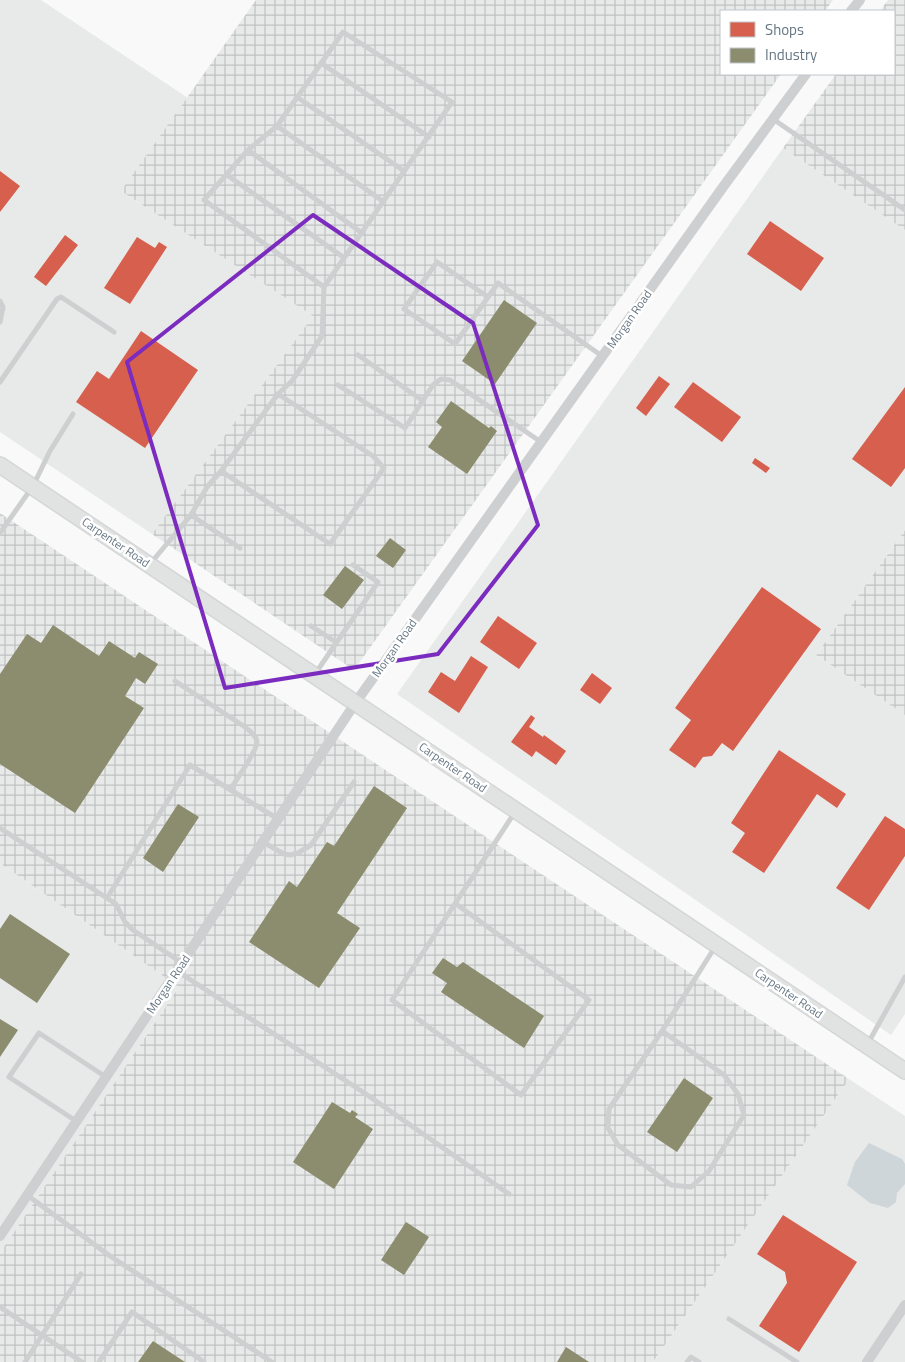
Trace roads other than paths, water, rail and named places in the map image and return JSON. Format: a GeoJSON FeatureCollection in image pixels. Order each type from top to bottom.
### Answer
{"type":"FeatureCollection","features":[{"type":"Feature","properties":{"kind":"main road","name":"Carpenter Road"},"geometry":{"type":"LineString","coordinates":[[0,465],[315,674],[905,1071]]}},
{"type":"Feature","properties":{"kind":"street"},"geometry":{"type":"LineString","coordinates":[[852,10],[860,0]]}},
{"type":"Feature","properties":{"kind":"street","name":"Morgan Road"},"geometry":{"type":"LineString","coordinates":[[0,1236],[356,702],[805,75]]}},
{"type":"Feature","properties":{"kind":"street"},"geometry":{"type":"LineString","coordinates":[[867,1362],[905,1305]]}},
{"type":"Feature","properties":{"kind":"lane"},"geometry":{"type":"LineString","coordinates":[[150,565],[191,515],[207,486],[221,471],[278,394],[292,380],[322,336],[324,287],[452,102],[343,32],[277,126],[248,150],[204,200],[324,287]]}},
{"type":"Feature","properties":{"kind":"lane"},"geometry":{"type":"LineString","coordinates":[[321,64],[429,137]]}},
{"type":"Feature","properties":{"kind":"lane"},"geometry":{"type":"LineString","coordinates":[[297,97],[404,171]]}},
{"type":"Feature","properties":{"kind":"lane"},"geometry":{"type":"LineString","coordinates":[[773,119],[905,210]]}},
{"type":"Feature","properties":{"kind":"lane"},"geometry":{"type":"LineString","coordinates":[[277,126],[384,202]]}},
{"type":"Feature","properties":{"kind":"lane"},"geometry":{"type":"LineString","coordinates":[[248,150],[362,233]]}},
{"type":"Feature","properties":{"kind":"lane"},"geometry":{"type":"LineString","coordinates":[[227,175],[343,257]]}},
{"type":"Feature","properties":{"kind":"lane"},"geometry":{"type":"LineString","coordinates":[[488,297],[437,262],[404,309],[455,344],[498,283],[603,356]]}},
{"type":"Feature","properties":{"kind":"lane"},"geometry":{"type":"LineString","coordinates":[[0,382],[57,299],[61,296],[114,332]]}},
{"type":"Feature","properties":{"kind":"lane"},"geometry":{"type":"LineString","coordinates":[[0,301],[3,307],[0,322]]}},
{"type":"Feature","properties":{"kind":"lane"},"geometry":{"type":"LineString","coordinates":[[358,355],[423,401]]}},
{"type":"Feature","properties":{"kind":"lane"},"geometry":{"type":"LineString","coordinates":[[338,385],[405,428],[433,386],[442,380],[450,380],[541,442]]}},
{"type":"Feature","properties":{"kind":"lane"},"geometry":{"type":"LineString","coordinates":[[221,471],[330,544],[384,468],[373,456],[278,394]]}},
{"type":"Feature","properties":{"kind":"lane"},"geometry":{"type":"LineString","coordinates":[[0,533],[33,486],[50,451],[73,414]]}},
{"type":"Feature","properties":{"kind":"lane"},"geometry":{"type":"LineString","coordinates":[[191,515],[240,548]]}},
{"type":"Feature","properties":{"kind":"lane"},"geometry":{"type":"LineString","coordinates":[[315,674],[378,582],[353,565]]}},
{"type":"Feature","properties":{"kind":"lane"},"geometry":{"type":"LineString","coordinates":[[311,626],[336,642]]}},
{"type":"Feature","properties":{"kind":"lane"},"geometry":{"type":"LineString","coordinates":[[175,680],[246,727],[255,738],[257,744],[252,755],[230,790]]}},
{"type":"Feature","properties":{"kind":"lane"},"geometry":{"type":"LineString","coordinates":[[107,898],[190,765],[278,819]]}},
{"type":"Feature","properties":{"kind":"lane"},"geometry":{"type":"LineString","coordinates":[[263,842],[284,854],[290,855],[312,845],[354,782]]}},
{"type":"Feature","properties":{"kind":"lane"},"geometry":{"type":"LineString","coordinates":[[456,904],[589,1000],[521,1095],[392,1000],[516,810]]}},
{"type":"Feature","properties":{"kind":"lane"},"geometry":{"type":"LineString","coordinates":[[0,828],[116,904],[125,922],[132,930],[179,967],[509,1194]]}},
{"type":"Feature","properties":{"kind":"lane"},"geometry":{"type":"LineString","coordinates":[[662,1031],[724,1075],[738,1094],[744,1115],[708,1171],[691,1187],[671,1185],[618,1145],[608,1128],[609,1109],[717,945]]}},
{"type":"Feature","properties":{"kind":"lane"},"geometry":{"type":"LineString","coordinates":[[867,1045],[905,977]]}},
{"type":"Feature","properties":{"kind":"lane"},"geometry":{"type":"LineString","coordinates":[[76,1122],[9,1078],[39,1033],[106,1077]]}},
{"type":"Feature","properties":{"kind":"lane"},"geometry":{"type":"LineString","coordinates":[[27,1195],[110,1256],[272,1362]]}},
{"type":"Feature","properties":{"kind":"lane"},"geometry":{"type":"LineString","coordinates":[[25,1362],[81,1274]]}},
{"type":"Feature","properties":{"kind":"lane"},"geometry":{"type":"LineString","coordinates":[[0,1307],[82,1362]]}},
{"type":"Feature","properties":{"kind":"lane"},"geometry":{"type":"LineString","coordinates":[[99,1362],[132,1312],[204,1362]]}},
{"type":"Feature","properties":{"kind":"lane"},"geometry":{"type":"LineString","coordinates":[[729,1319],[797,1362]]}},
{"type":"Feature","properties":{"kind":"lane"},"geometry":{"type":"LineString","coordinates":[[688,1362],[691,1357],[700,1362]]}}]}
